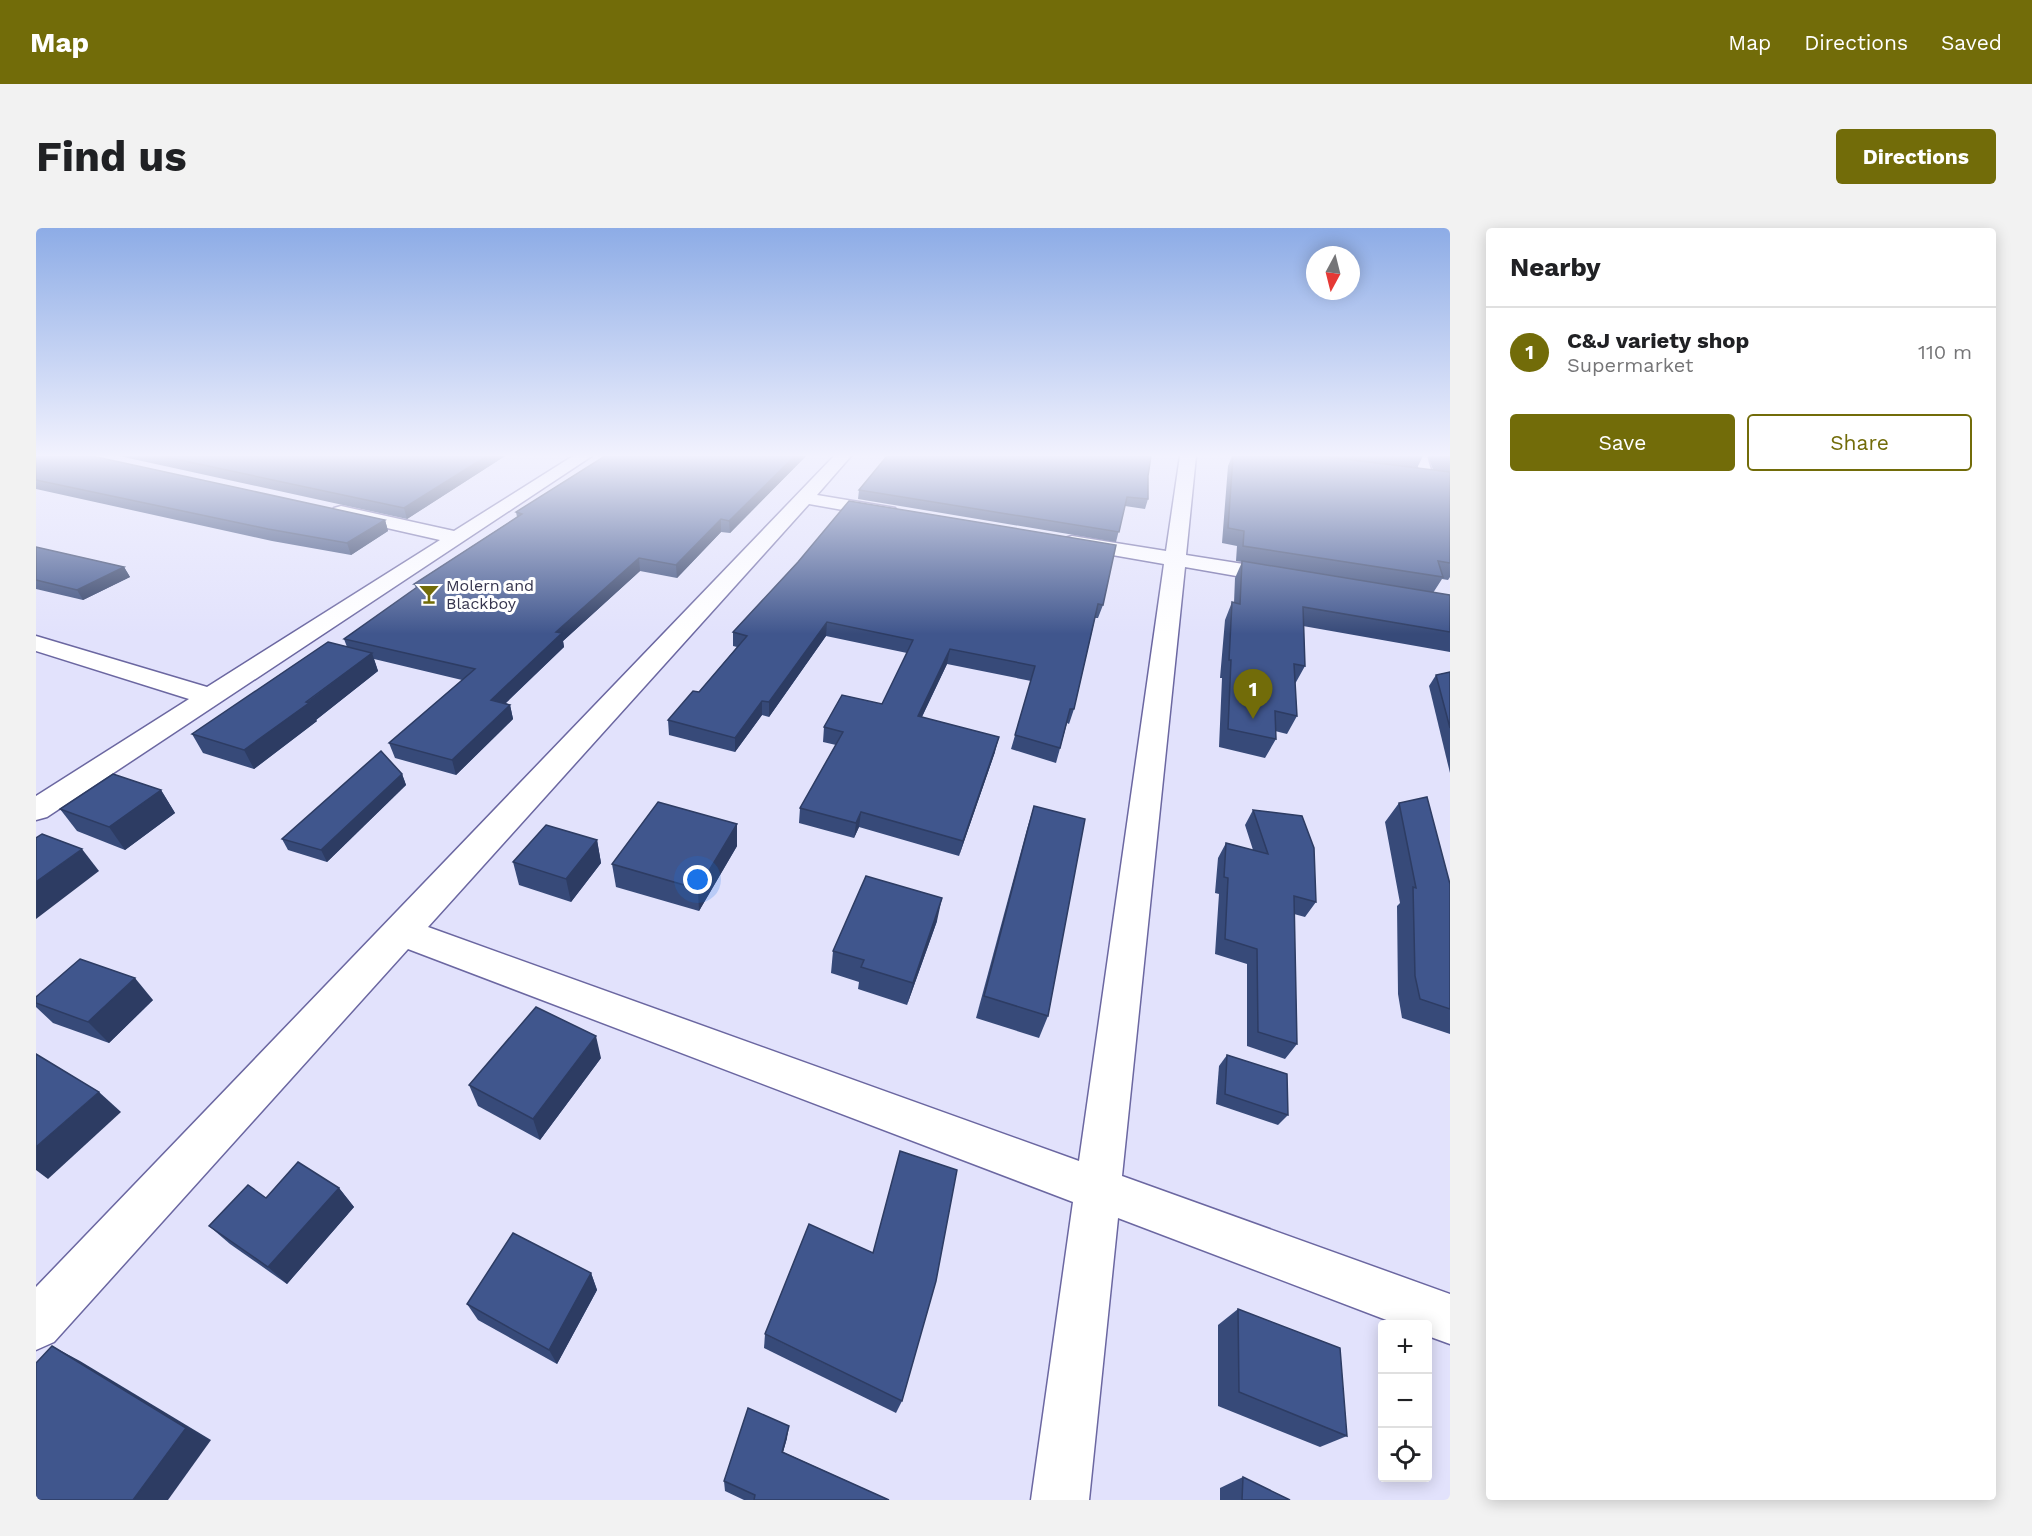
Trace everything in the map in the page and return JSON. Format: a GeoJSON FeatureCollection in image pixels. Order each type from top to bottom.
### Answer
{"type":"FeatureCollection","features":[{"type":"Feature","properties":{"kind":"street"},"geometry":{"type":"LineString","coordinates":[[356,515],[457,538]]}},
{"type":"Feature","properties":{"kind":"street"},"geometry":{"type":"LineString","coordinates":[[36,810],[492,515]]}},
{"type":"Feature","properties":{"kind":"street"},"geometry":{"type":"LineString","coordinates":[[36,1324],[788,515]]}},
{"type":"Feature","properties":{"kind":"street"},"geometry":{"type":"LineString","coordinates":[[1060,1500],[1181,515]]}},
{"type":"Feature","properties":{"kind":"street"},"geometry":{"type":"LineString","coordinates":[[1047,538],[1301,580]]}},
{"type":"Feature","properties":{"kind":"street"},"geometry":{"type":"LineString","coordinates":[[36,644],[211,697]]}},
{"type":"Feature","properties":{"kind":"street"},"geometry":{"type":"LineString","coordinates":[[401,932],[1450,1319]]}},
{"type":"Feature","properties":{"kind":"building"},"geometry":{"type":"Polygon","coordinates":[[[203,515],[364,515],[385,520],[347,543],[203,515]]]}},
{"type":"Feature","properties":{"kind":"building"},"geometry":{"type":"Polygon","coordinates":[[[520,515],[735,515],[729,521],[721,519],[676,565],[639,558],[556,632],[562,633],[491,700],[510,705],[452,760],[389,743],[475,669],[344,639],[420,585],[414,584],[520,515]]]}},
{"type":"Feature","properties":{"kind":"building"},"geometry":{"type":"Polygon","coordinates":[[[837,515],[936,515],[1116,545],[1103,605],[1098,604],[1074,709],[1070,709],[1060,748],[1015,735],[1035,666],[950,649],[918,716],[999,737],[963,841],[861,812],[856,823],[800,808],[843,732],[824,727],[842,695],[882,704],[913,640],[827,622],[769,702],[762,701],[735,738],[668,720],[693,691],[699,692],[747,636],[733,632],[798,562],[837,515]]]}},
{"type":"Feature","properties":{"kind":"building"},"geometry":{"type":"Polygon","coordinates":[[[1016,515],[1123,515],[1119,532],[1016,515]]]}},
{"type":"Feature","properties":{"kind":"building"},"geometry":{"type":"Polygon","coordinates":[[[1229,515],[1450,515],[1450,563],[1438,561],[1443,577],[1243,546],[1244,531],[1228,528],[1229,515]]]}},
{"type":"Feature","properties":{"kind":"building"},"geometry":{"type":"Polygon","coordinates":[[[36,547],[124,567],[77,590],[36,580],[36,547]]]}},
{"type":"Feature","properties":{"kind":"building"},"geometry":{"type":"Polygon","coordinates":[[[1242,561],[1450,595],[1450,632],[1303,607],[1305,666],[1294,664],[1297,716],[1275,711],[1276,739],[1228,729],[1232,602],[1240,604],[1242,561]]]}},
{"type":"Feature","properties":{"kind":"building"},"geometry":{"type":"Polygon","coordinates":[[[328,642],[372,653],[244,750],[192,734],[328,642]]]}},
{"type":"Feature","properties":{"kind":"building"},"geometry":{"type":"Polygon","coordinates":[[[1450,672],[1450,728],[1436,675],[1450,672]]]}},
{"type":"Feature","properties":{"kind":"building"},"geometry":{"type":"Polygon","coordinates":[[[381,751],[402,774],[321,850],[282,839],[381,751]]]}},
{"type":"Feature","properties":{"kind":"building"},"geometry":{"type":"Polygon","coordinates":[[[113,774],[161,790],[109,827],[60,809],[113,774]]]}},
{"type":"Feature","properties":{"kind":"building"},"geometry":{"type":"Polygon","coordinates":[[[1427,797],[1450,884],[1450,1009],[1420,999],[1415,976],[1413,887],[1416,888],[1399,803],[1427,797]]]}},
{"type":"Feature","properties":{"kind":"building"},"geometry":{"type":"Polygon","coordinates":[[[658,802],[737,824],[698,889],[612,864],[658,802]]]}},
{"type":"Feature","properties":{"kind":"building"},"geometry":{"type":"Polygon","coordinates":[[[1034,806],[1085,819],[1048,1016],[984,996],[1034,806]]]}},
{"type":"Feature","properties":{"kind":"building"},"geometry":{"type":"Polygon","coordinates":[[[1253,810],[1302,816],[1314,848],[1316,902],[1294,896],[1297,1044],[1258,1032],[1257,949],[1225,939],[1228,878],[1224,877],[1226,843],[1268,854],[1253,810]]]}},
{"type":"Feature","properties":{"kind":"building"},"geometry":{"type":"Polygon","coordinates":[[[546,825],[597,840],[566,879],[513,862],[546,825]]]}},
{"type":"Feature","properties":{"kind":"building"},"geometry":{"type":"Polygon","coordinates":[[[42,834],[82,849],[36,882],[36,838],[42,834]]]}},
{"type":"Feature","properties":{"kind":"building"},"geometry":{"type":"Polygon","coordinates":[[[866,876],[942,898],[913,983],[861,967],[864,960],[833,951],[866,876]]]}},
{"type":"Feature","properties":{"kind":"building"},"geometry":{"type":"Polygon","coordinates":[[[80,959],[135,978],[88,1022],[36,1003],[36,997],[80,959]]]}},
{"type":"Feature","properties":{"kind":"building"},"geometry":{"type":"Polygon","coordinates":[[[536,1007],[596,1036],[533,1119],[469,1085],[536,1007]]]}},
{"type":"Feature","properties":{"kind":"building"},"geometry":{"type":"Polygon","coordinates":[[[36,1054],[99,1092],[36,1147],[36,1054]]]}},
{"type":"Feature","properties":{"kind":"building"},"geometry":{"type":"Polygon","coordinates":[[[1227,1055],[1287,1074],[1288,1115],[1225,1094],[1227,1055]]]}},
{"type":"Feature","properties":{"kind":"building"},"geometry":{"type":"Polygon","coordinates":[[[900,1151],[957,1170],[936,1281],[902,1401],[765,1334],[809,1224],[873,1253],[900,1151]]]}},
{"type":"Feature","properties":{"kind":"building"},"geometry":{"type":"Polygon","coordinates":[[[298,1162],[339,1188],[268,1267],[209,1226],[248,1185],[266,1198],[298,1162]]]}},
{"type":"Feature","properties":{"kind":"building"},"geometry":{"type":"Polygon","coordinates":[[[513,1233],[591,1273],[549,1350],[467,1304],[513,1233]]]}},
{"type":"Feature","properties":{"kind":"building"},"geometry":{"type":"Polygon","coordinates":[[[1238,1309],[1340,1348],[1347,1436],[1239,1392],[1238,1309]]]}},
{"type":"Feature","properties":{"kind":"building"},"geometry":{"type":"Polygon","coordinates":[[[52,1346],[186,1428],[133,1500],[36,1499],[36,1363],[52,1346]]]}},
{"type":"Feature","properties":{"kind":"building"},"geometry":{"type":"Polygon","coordinates":[[[748,1408],[789,1426],[782,1452],[889,1500],[754,1500],[755,1495],[724,1481],[748,1408]]]}},
{"type":"Feature","properties":{"kind":"building"},"geometry":{"type":"Polygon","coordinates":[[[1243,1477],[1290,1500],[1242,1500],[1243,1477]]]}},
{"type":"Feature","properties":{"kind":"place","name":"Molern and Blackboy"},"geometry":{"type":"Point","coordinates":[429,594]}},
{"type":"Feature","properties":{"kind":"place","name":"C&J variety shop"},"geometry":{"type":"Point","coordinates":[1253,719]}}]}
